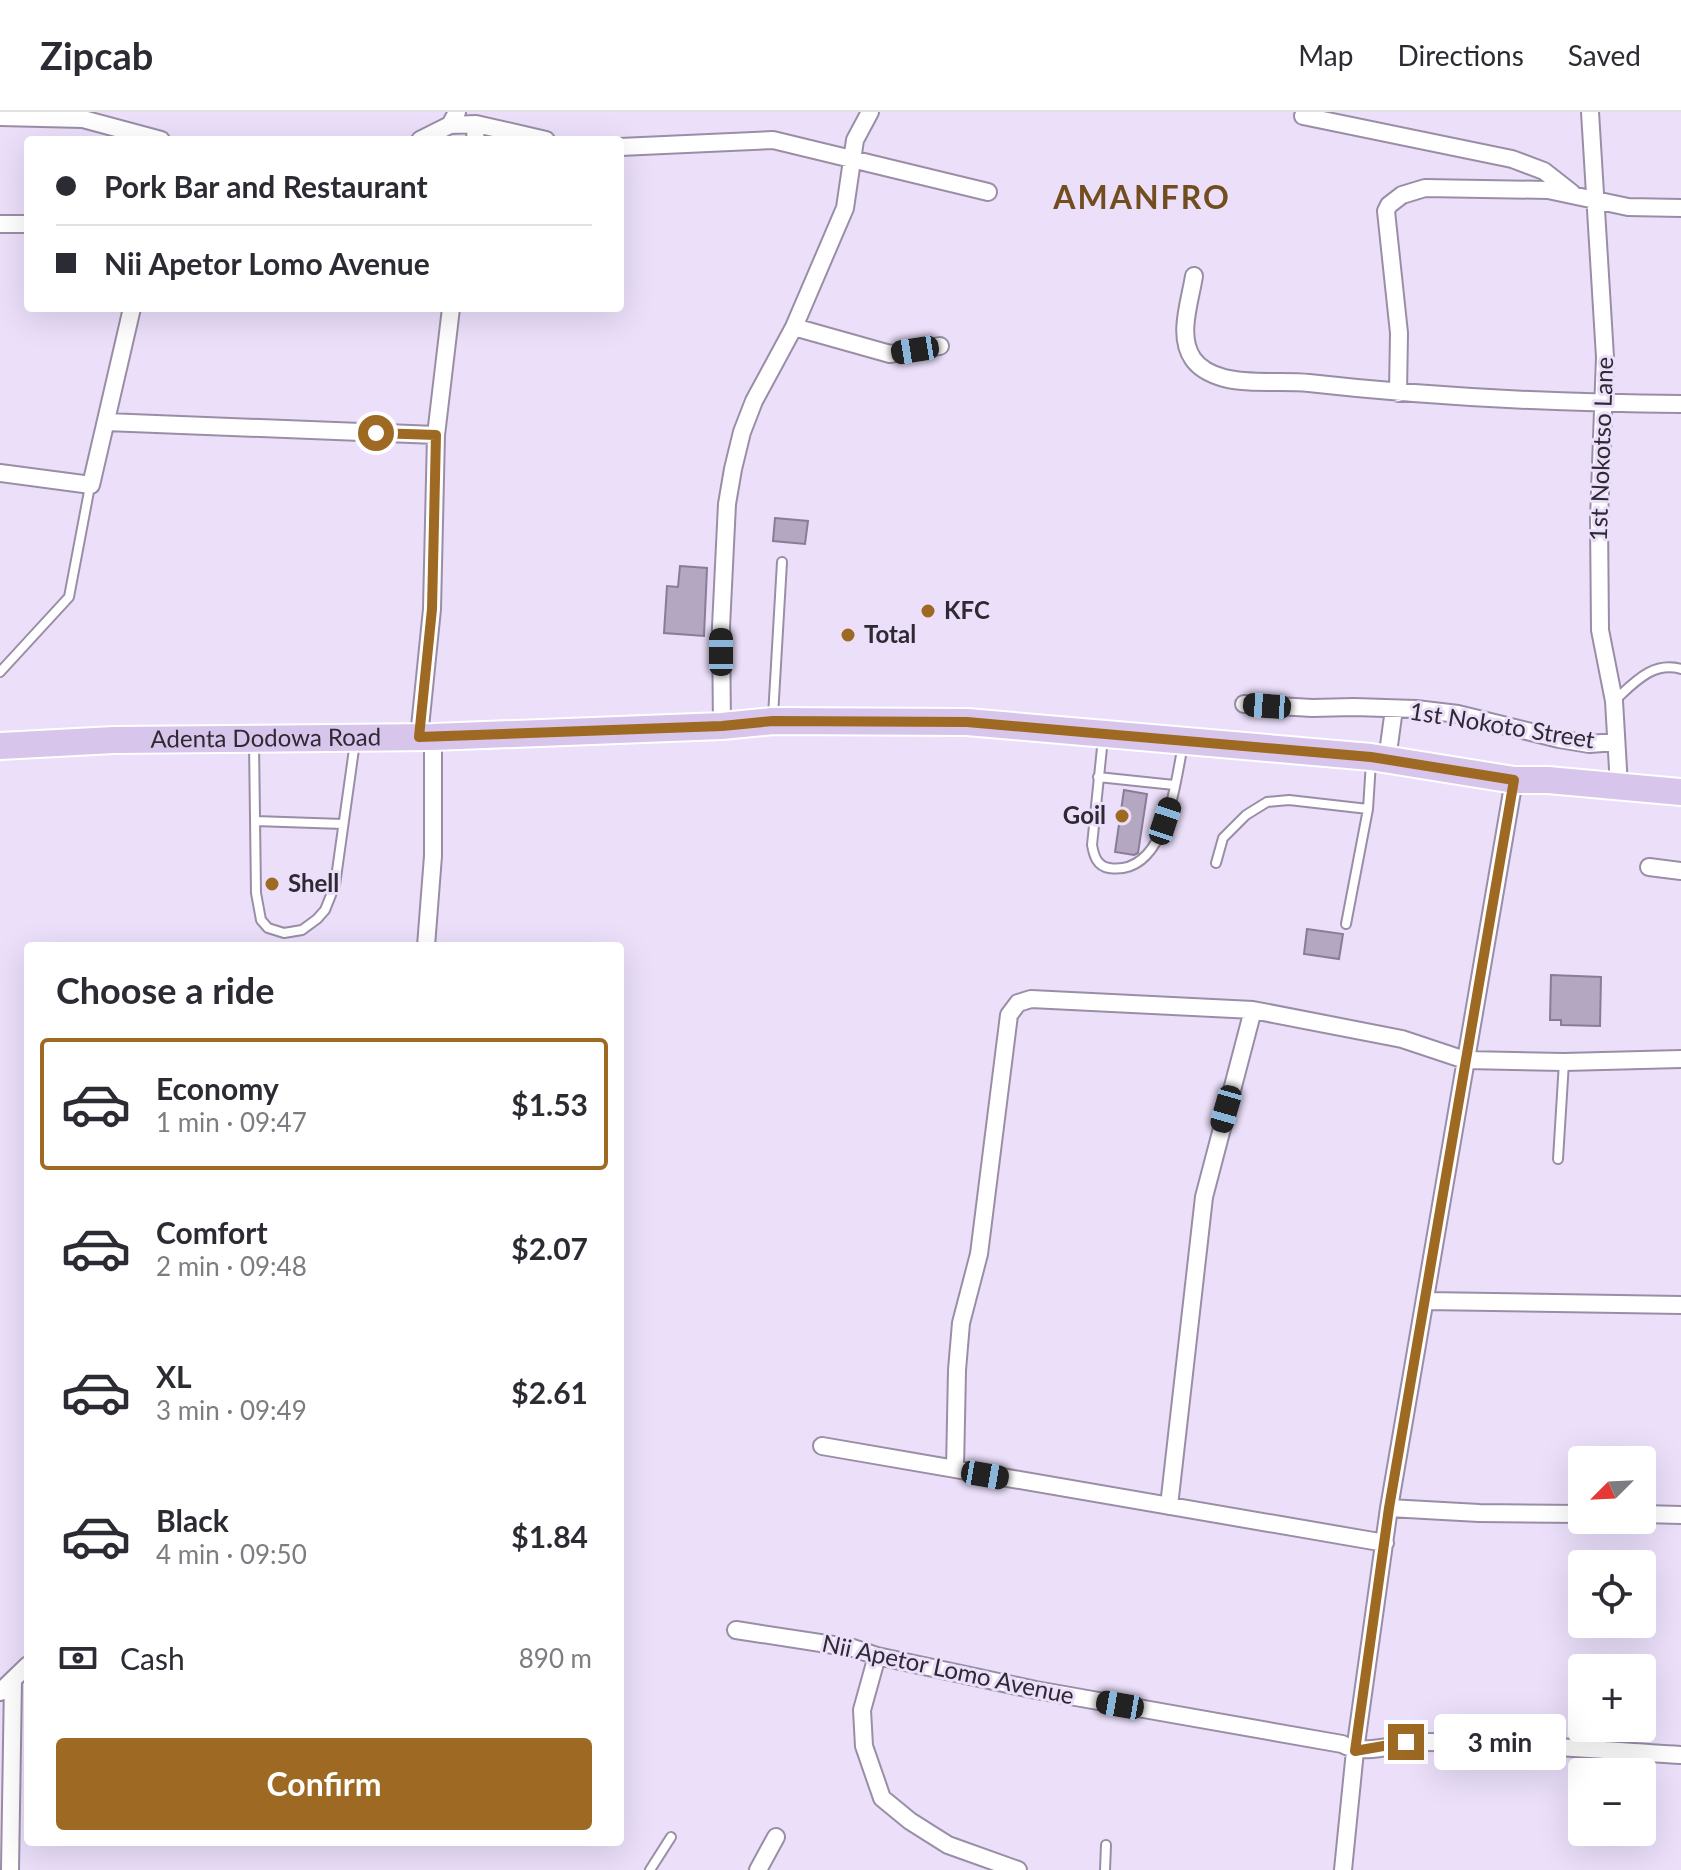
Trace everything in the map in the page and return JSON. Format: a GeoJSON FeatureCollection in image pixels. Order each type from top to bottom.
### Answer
{"type":"FeatureCollection","features":[{"type":"Feature","properties":{"kind":"main road","name":"Adenta Dodowa Road"},"geometry":{"type":"LineString","coordinates":[[0,746],[114,740],[426,737],[722,726],[773,721],[967,722],[1379,759],[1514,780],[1548,780],[1681,792]]}},
{"type":"Feature","properties":{"kind":"street"},"geometry":{"type":"LineString","coordinates":[[722,726],[721,627],[727,504],[733,469],[754,401],[794,327],[845,208],[855,140],[870,112]]}},
{"type":"Feature","properties":{"kind":"street","name":"1st Nokotso Lane"},"geometry":{"type":"LineString","coordinates":[[1590,112],[1605,357],[1599,519],[1600,630],[1614,701],[1619,786]]}},
{"type":"Feature","properties":{"kind":"street"},"geometry":{"type":"LineString","coordinates":[[0,117],[84,116],[148,136]]}},
{"type":"Feature","properties":{"kind":"street"},"geometry":{"type":"LineString","coordinates":[[1303,116],[1512,159],[1544,171],[1573,194]]}},
{"type":"Feature","properties":{"kind":"street"},"geometry":{"type":"LineString","coordinates":[[426,136],[453,118],[475,132],[510,136]]}},
{"type":"Feature","properties":{"kind":"street"},"geometry":{"type":"LineString","coordinates":[[624,147],[773,140],[988,192]]}},
{"type":"Feature","properties":{"kind":"street"},"geometry":{"type":"LineString","coordinates":[[1398,393],[1399,333],[1386,211],[1402,195],[1425,188],[1548,190],[1628,207],[1681,208]]}},
{"type":"Feature","properties":{"kind":"street"},"geometry":{"type":"LineString","coordinates":[[0,224],[24,224]]}},
{"type":"Feature","properties":{"kind":"street"},"geometry":{"type":"LineString","coordinates":[[1194,276],[1185,330],[1187,348],[1194,361],[1206,371],[1226,378],[1300,382],[1398,393],[1604,404],[1681,404]]}},
{"type":"Feature","properties":{"kind":"street"},"geometry":{"type":"LineString","coordinates":[[0,473],[91,485],[131,312]]}},
{"type":"Feature","properties":{"kind":"street"},"geometry":{"type":"LineString","coordinates":[[426,942],[433,856],[426,737],[436,435],[451,312]]}},
{"type":"Feature","properties":{"kind":"street"},"geometry":{"type":"LineString","coordinates":[[794,327],[890,354],[940,346]]}},
{"type":"Feature","properties":{"kind":"street"},"geometry":{"type":"LineString","coordinates":[[106,422],[436,435]]}},
{"type":"Feature","properties":{"kind":"street","name":"1st Nokoto Street"},"geometry":{"type":"LineString","coordinates":[[1244,704],[1458,714],[1528,733],[1574,741],[1616,742]]}},
{"type":"Feature","properties":{"kind":"street"},"geometry":{"type":"LineString","coordinates":[[1379,759],[1394,709]]}},
{"type":"Feature","properties":{"kind":"street"},"geometry":{"type":"LineString","coordinates":[[1343,1870],[1355,1751],[1389,1508],[1514,780]]}},
{"type":"Feature","properties":{"kind":"street"},"geometry":{"type":"LineString","coordinates":[[1649,867],[1681,871]]}},
{"type":"Feature","properties":{"kind":"street"},"geometry":{"type":"LineString","coordinates":[[955,1469],[961,1323],[979,1254],[1009,1015],[1018,1003],[1031,999],[1253,1010],[1402,1039],[1465,1060],[1564,1062],[1681,1059]]}},
{"type":"Feature","properties":{"kind":"street"},"geometry":{"type":"LineString","coordinates":[[1169,1506],[1204,1197],[1253,1010]]}},
{"type":"Feature","properties":{"kind":"street"},"geometry":{"type":"LineString","coordinates":[[1426,1301],[1681,1305]]}},
{"type":"Feature","properties":{"kind":"street"},"geometry":{"type":"LineString","coordinates":[[822,1446],[1385,1543]]}},
{"type":"Feature","properties":{"kind":"street"},"geometry":{"type":"LineString","coordinates":[[1389,1508],[1568,1514]]}},
{"type":"Feature","properties":{"kind":"street"},"geometry":{"type":"LineString","coordinates":[[1656,1514],[1681,1515]]}},
{"type":"Feature","properties":{"kind":"street","name":"Nii Apetor Lomo Avenue"},"geometry":{"type":"LineString","coordinates":[[736,1630],[853,1648],[877,1656],[1036,1690],[1342,1744],[1355,1751],[1406,1742],[1455,1742],[1681,1755]]}},
{"type":"Feature","properties":{"kind":"street"},"geometry":{"type":"LineString","coordinates":[[877,1656],[862,1710],[864,1746],[882,1798],[910,1821],[948,1845],[1018,1870]]}},
{"type":"Feature","properties":{"kind":"street"},"geometry":{"type":"LineString","coordinates":[[10,1870],[7,1686],[24,1669]]}},
{"type":"Feature","properties":{"kind":"street"},"geometry":{"type":"LineString","coordinates":[[758,1870],[776,1837]]}},
{"type":"Feature","properties":{"kind":"lane"},"geometry":{"type":"LineString","coordinates":[[0,672],[69,597],[91,485]]}},
{"type":"Feature","properties":{"kind":"lane"},"geometry":{"type":"LineString","coordinates":[[773,721],[782,562]]}},
{"type":"Feature","properties":{"kind":"lane"},"geometry":{"type":"LineString","coordinates":[[1614,701],[1656,668],[1681,669]]}},
{"type":"Feature","properties":{"kind":"lane"},"geometry":{"type":"LineString","coordinates":[[1104,734],[1098,777],[1094,856],[1102,866],[1112,869],[1131,867],[1159,838],[1184,740]]}},
{"type":"Feature","properties":{"kind":"lane"},"geometry":{"type":"LineString","coordinates":[[254,738],[256,893],[261,920],[268,928],[284,933],[302,930],[325,910],[335,885],[356,737]]}},
{"type":"Feature","properties":{"kind":"lane"},"geometry":{"type":"LineString","coordinates":[[1346,924],[1379,759]]}},
{"type":"Feature","properties":{"kind":"lane"},"geometry":{"type":"LineString","coordinates":[[1098,777],[1174,785]]}},
{"type":"Feature","properties":{"kind":"lane"},"geometry":{"type":"LineString","coordinates":[[1216,863],[1223,838],[1246,815],[1267,802],[1289,800],[1368,809]]}},
{"type":"Feature","properties":{"kind":"lane"},"geometry":{"type":"LineString","coordinates":[[255,821],[343,824]]}},
{"type":"Feature","properties":{"kind":"lane"},"geometry":{"type":"LineString","coordinates":[[1558,1159],[1564,1062]]}},
{"type":"Feature","properties":{"kind":"lane"},"geometry":{"type":"LineString","coordinates":[[650,1870],[671,1837]]}},
{"type":"Feature","properties":{"kind":"lane"},"geometry":{"type":"LineString","coordinates":[[1105,1870],[1106,1845]]}},
{"type":"Feature","properties":{"kind":"building"},"geometry":{"type":"Polygon","coordinates":[[[775,518],[808,521],[805,544],[773,541],[775,518]]]}},
{"type":"Feature","properties":{"kind":"building"},"geometry":{"type":"Polygon","coordinates":[[[680,566],[707,568],[704,636],[664,633],[667,586],[678,587],[680,566]]]}},
{"type":"Feature","properties":{"kind":"building"},"geometry":{"type":"Polygon","coordinates":[[[1124,790],[1147,794],[1138,853],[1134,855],[1115,852],[1124,790]]]}},
{"type":"Feature","properties":{"kind":"building"},"geometry":{"type":"Polygon","coordinates":[[[1307,929],[1343,934],[1339,959],[1304,954],[1307,929]]]}},
{"type":"Feature","properties":{"kind":"building"},"geometry":{"type":"Polygon","coordinates":[[[1551,975],[1601,977],[1600,1026],[1561,1025],[1561,1020],[1550,1020],[1551,975]]]}},
{"type":"Feature","properties":{"kind":"place","name":"KFC"},"geometry":{"type":"Point","coordinates":[928,611]}},
{"type":"Feature","properties":{"kind":"place","name":"Total"},"geometry":{"type":"Point","coordinates":[848,635]}},
{"type":"Feature","properties":{"kind":"place","name":"Goil"},"geometry":{"type":"Point","coordinates":[1122,816]}},
{"type":"Feature","properties":{"kind":"place","name":"Shell"},"geometry":{"type":"Point","coordinates":[272,884]}},
{"type":"Feature","properties":{"kind":"district","name":"AMANFRO"},"geometry":{"type":"Point","coordinates":[1142,198]}},
{"type":"Feature","properties":{"kind":"route"},"geometry":{"type":"LineString","coordinates":[[376,433],[436,435],[432,609],[419,737],[722,726],[773,721],[967,722],[1371,757],[1514,780],[1389,1508],[1355,1751],[1406,1742]]}}]}
